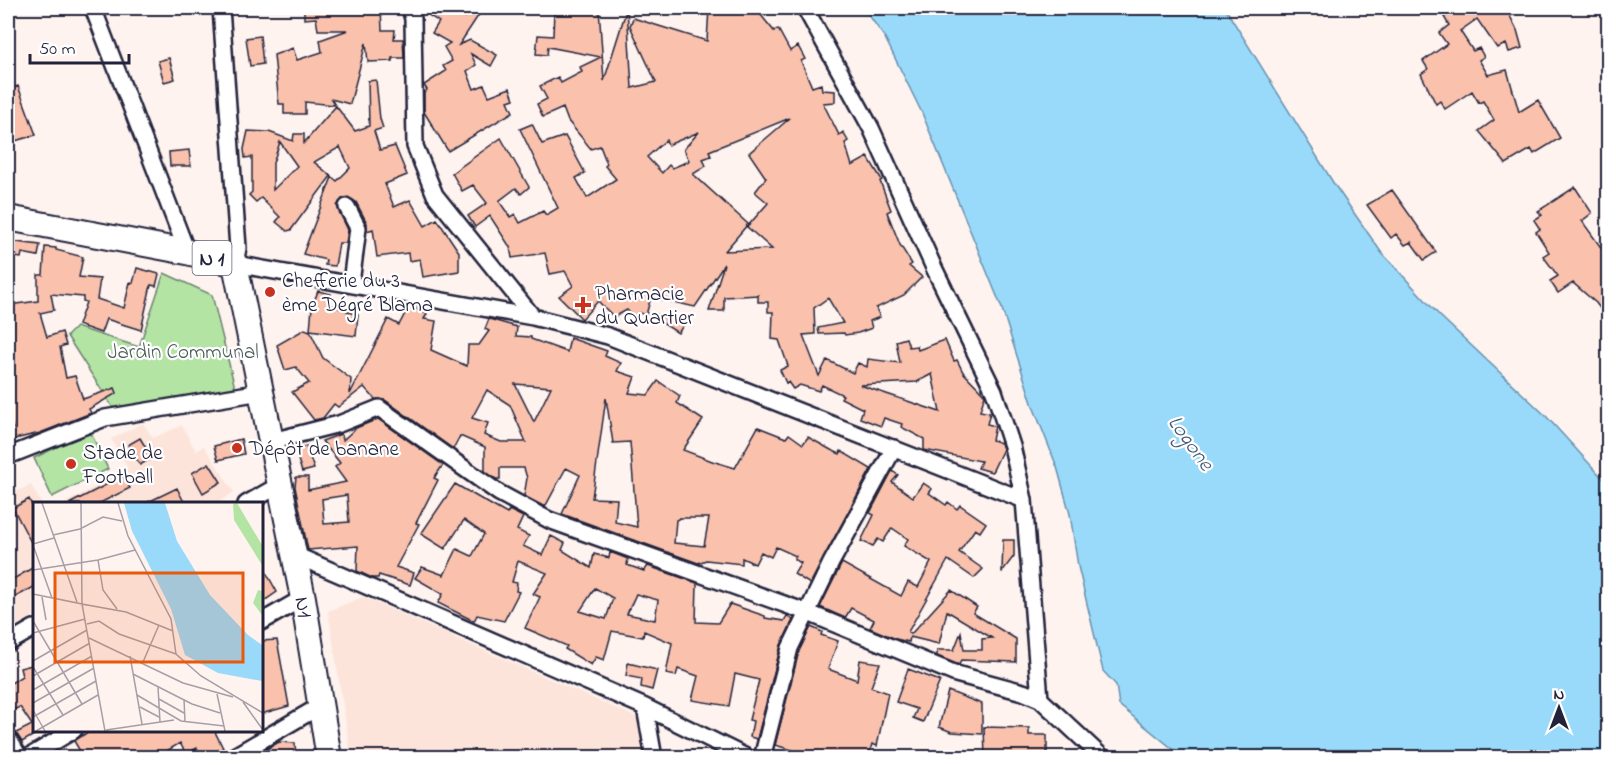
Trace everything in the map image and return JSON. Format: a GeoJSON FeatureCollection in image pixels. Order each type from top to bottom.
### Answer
{"type":"FeatureCollection","features":[{"type":"Feature","properties":{"kind":"highway","name":"N 1"},"geometry":{"type":"LineString","coordinates":[[8,218],[187,252],[235,264],[273,447]]}},
{"type":"Feature","properties":{"kind":"highway","name":"N1"},"geometry":{"type":"LineString","coordinates":[[273,447],[303,598],[329,758]]}},
{"type":"Feature","properties":{"kind":"street"},"geometry":{"type":"LineString","coordinates":[[93,8],[187,252]]}},
{"type":"Feature","properties":{"kind":"street"},"geometry":{"type":"LineString","coordinates":[[221,8],[238,248],[235,264],[534,317],[608,336],[1024,500]]}},
{"type":"Feature","properties":{"kind":"street"},"geometry":{"type":"LineString","coordinates":[[410,8],[413,19],[415,146],[435,195],[534,317]]}},
{"type":"Feature","properties":{"kind":"street"},"geometry":{"type":"LineString","coordinates":[[805,8],[871,128],[934,270],[994,391],[1012,446],[1024,500],[1040,699]]}},
{"type":"Feature","properties":{"kind":"street"},"geometry":{"type":"LineString","coordinates":[[347,207],[358,228],[351,283]]}},
{"type":"Feature","properties":{"kind":"street"},"geometry":{"type":"LineString","coordinates":[[8,456],[105,418],[261,392]]}},
{"type":"Feature","properties":{"kind":"street"},"geometry":{"type":"LineString","coordinates":[[273,447],[379,408],[499,493],[549,520],[806,612],[956,674],[1023,692],[1040,699],[1103,758]]}},
{"type":"Feature","properties":{"kind":"street"},"geometry":{"type":"LineString","coordinates":[[762,758],[790,648],[806,612],[894,447]]}},
{"type":"Feature","properties":{"kind":"street"},"geometry":{"type":"LineString","coordinates":[[250,502],[281,484]]}},
{"type":"Feature","properties":{"kind":"street"},"geometry":{"type":"LineString","coordinates":[[295,555],[645,707],[748,758]]}},
{"type":"Feature","properties":{"kind":"street"},"geometry":{"type":"LineString","coordinates":[[262,621],[303,598]]}},
{"type":"Feature","properties":{"kind":"street"},"geometry":{"type":"LineString","coordinates":[[8,643],[33,629]]}},
{"type":"Feature","properties":{"kind":"street"},"geometry":{"type":"LineString","coordinates":[[231,758],[321,706]]}},
{"type":"Feature","properties":{"kind":"street"},"geometry":{"type":"LineString","coordinates":[[645,707],[654,758]]}},
{"type":"Feature","properties":{"kind":"street"},"geometry":{"type":"LineString","coordinates":[[27,758],[71,732]]}},
{"type":"Feature","properties":{"kind":"street"},"geometry":{"type":"LineString","coordinates":[[8,738],[20,758]]}},
{"type":"Feature","properties":{"kind":"shaded area"},"geometry":{"type":"Polygon","coordinates":[[[143,423],[153,438],[182,425],[196,451],[204,446],[234,492],[219,502],[67,502],[128,469],[111,439],[143,423]]]}},
{"type":"Feature","properties":{"kind":"shaded area"},"geometry":{"type":"Polygon","coordinates":[[[31,485],[41,502],[33,502],[33,617],[8,631],[8,495],[31,485]]]}},
{"type":"Feature","properties":{"kind":"shaded area"},"geometry":{"type":"Polygon","coordinates":[[[363,597],[638,718],[645,757],[351,757],[328,611],[363,597]]]}},
{"type":"Feature","properties":{"kind":"green space","name":"Jardin Communal"},"geometry":{"type":"Polygon","coordinates":[[[164,273],[212,295],[235,388],[113,408],[67,336],[76,327],[139,347],[164,273]]]}},
{"type":"Feature","properties":{"kind":"green space","name":"Stade de Football"},"geometry":{"type":"Polygon","coordinates":[[[90,431],[108,469],[52,497],[34,458],[90,431]]]}},
{"type":"Feature","properties":{"kind":"water","name":"Logone"},"geometry":{"type":"Polygon","coordinates":[[[864,8],[1225,8],[1334,184],[1381,252],[1439,315],[1545,415],[1608,484],[1608,757],[1178,757],[1174,750],[1119,705],[1116,685],[1103,671],[1078,566],[1070,514],[1057,467],[1033,406],[1001,306],[922,113],[885,38],[864,8]]]}},
{"type":"Feature","properties":{"kind":"building"},"geometry":{"type":"Polygon","coordinates":[[[304,8],[381,8],[382,30],[395,30],[394,39],[403,39],[404,58],[368,62],[366,43],[350,104],[331,99],[335,105],[305,102],[305,114],[284,114],[284,104],[279,104],[274,55],[293,48],[297,60],[322,52],[320,40],[348,30],[318,30],[316,18],[304,19],[304,8]]]}},
{"type":"Feature","properties":{"kind":"building"},"geometry":{"type":"Polygon","coordinates":[[[437,8],[447,15],[452,8],[465,17],[471,8],[480,13],[459,45],[470,40],[497,55],[491,66],[471,54],[476,65],[467,71],[474,89],[484,85],[489,96],[510,88],[514,99],[508,101],[513,112],[448,151],[424,112],[424,93],[427,90],[424,85],[446,71],[443,66],[452,61],[444,47],[450,43],[432,33],[439,22],[430,16],[437,8]]]}},
{"type":"Feature","properties":{"kind":"building"},"geometry":{"type":"Polygon","coordinates":[[[599,8],[604,81],[627,8],[632,88],[656,82],[630,26],[633,18],[707,41],[709,8],[755,8],[774,31],[778,29],[790,51],[798,46],[805,59],[801,61],[812,87],[821,84],[822,90],[835,91],[835,102],[823,103],[839,135],[843,132],[848,141],[845,143],[852,166],[868,157],[882,180],[880,181],[891,210],[887,212],[900,245],[912,264],[909,266],[922,277],[904,295],[876,308],[880,317],[870,321],[872,328],[858,333],[819,334],[818,328],[843,323],[828,298],[814,308],[815,334],[803,335],[819,376],[827,360],[853,373],[858,363],[867,367],[868,359],[900,363],[896,341],[906,338],[909,347],[917,346],[918,350],[945,340],[954,361],[957,360],[963,372],[985,395],[980,411],[990,413],[987,424],[995,426],[992,440],[1001,443],[1003,449],[992,472],[978,468],[981,461],[924,450],[924,439],[901,427],[902,424],[884,418],[881,426],[860,418],[863,409],[841,398],[843,395],[822,385],[819,391],[800,385],[793,389],[788,382],[786,383],[780,370],[788,366],[779,340],[772,339],[773,312],[768,312],[768,302],[758,302],[758,295],[724,297],[724,311],[709,311],[724,264],[695,307],[651,297],[646,315],[639,313],[633,317],[627,310],[614,317],[598,301],[582,319],[559,296],[573,286],[565,271],[550,274],[545,253],[512,258],[510,247],[490,216],[475,227],[468,216],[487,203],[473,185],[462,191],[452,173],[501,138],[529,187],[521,194],[516,188],[499,201],[510,217],[515,214],[520,223],[543,211],[546,215],[558,208],[520,129],[532,124],[542,144],[565,136],[585,173],[576,178],[587,198],[616,179],[605,166],[607,164],[600,146],[591,149],[568,121],[563,108],[543,117],[537,104],[547,99],[540,86],[558,77],[561,83],[582,72],[580,67],[601,57],[548,47],[547,55],[536,54],[538,35],[553,36],[554,10],[599,8]],[[790,118],[709,151],[711,156],[703,159],[706,166],[693,174],[748,224],[725,251],[772,249],[747,227],[768,203],[755,192],[766,178],[749,153],[790,118]],[[699,132],[668,145],[666,140],[647,157],[662,173],[669,165],[672,168],[689,161],[684,149],[699,132]],[[932,374],[917,382],[860,385],[940,412],[932,374]]]}},
{"type":"Feature","properties":{"kind":"building"},"geometry":{"type":"Polygon","coordinates":[[[1458,8],[1508,8],[1513,14],[1510,16],[1522,48],[1509,52],[1506,44],[1497,48],[1477,19],[1460,31],[1473,51],[1479,48],[1484,57],[1479,60],[1488,75],[1507,70],[1519,112],[1538,100],[1560,138],[1534,154],[1531,149],[1506,164],[1479,131],[1494,120],[1483,101],[1479,103],[1472,91],[1445,109],[1440,101],[1436,104],[1421,74],[1428,69],[1423,61],[1447,44],[1439,33],[1449,25],[1444,17],[1458,8]]]}},
{"type":"Feature","properties":{"kind":"building"},"geometry":{"type":"Polygon","coordinates":[[[260,36],[263,64],[250,66],[246,38],[260,36]]]}},
{"type":"Feature","properties":{"kind":"building"},"geometry":{"type":"Polygon","coordinates":[[[169,58],[175,79],[164,82],[158,61],[169,58]]]}},
{"type":"Feature","properties":{"kind":"building"},"geometry":{"type":"Polygon","coordinates":[[[376,80],[383,128],[374,131],[380,150],[395,146],[407,175],[385,184],[394,207],[410,200],[425,226],[437,219],[459,252],[459,271],[423,277],[420,259],[409,261],[408,253],[377,257],[373,229],[367,231],[367,223],[356,202],[348,197],[342,199],[337,206],[348,230],[346,243],[339,243],[335,266],[325,265],[326,260],[303,254],[332,177],[337,181],[350,168],[340,147],[314,162],[331,176],[291,230],[287,231],[276,222],[280,217],[261,198],[256,202],[249,195],[252,192],[252,157],[245,158],[244,149],[248,131],[269,132],[293,141],[294,134],[304,134],[304,143],[336,106],[355,131],[369,126],[368,81],[376,80]],[[280,142],[273,163],[273,190],[297,166],[280,142]]]}},
{"type":"Feature","properties":{"kind":"building"},"geometry":{"type":"Polygon","coordinates":[[[18,86],[36,135],[8,143],[8,90],[18,86]]]}},
{"type":"Feature","properties":{"kind":"building"},"geometry":{"type":"Polygon","coordinates":[[[189,150],[191,166],[170,166],[169,152],[189,150]]]}},
{"type":"Feature","properties":{"kind":"building"},"geometry":{"type":"Polygon","coordinates":[[[1575,187],[1592,213],[1582,221],[1602,249],[1608,245],[1608,319],[1596,303],[1573,283],[1558,293],[1550,281],[1558,276],[1543,256],[1549,252],[1536,232],[1540,229],[1534,220],[1542,215],[1538,211],[1575,187]]]}},
{"type":"Feature","properties":{"kind":"building"},"geometry":{"type":"Polygon","coordinates":[[[1392,190],[1436,252],[1424,260],[1411,242],[1405,245],[1396,234],[1391,238],[1367,205],[1392,190]]]}},
{"type":"Feature","properties":{"kind":"building"},"geometry":{"type":"Polygon","coordinates":[[[8,241],[40,245],[38,256],[22,253],[21,258],[8,256],[8,241]]]}},
{"type":"Feature","properties":{"kind":"building"},"geometry":{"type":"Polygon","coordinates":[[[45,247],[56,248],[56,250],[83,257],[79,277],[100,279],[97,299],[124,308],[130,282],[133,283],[137,268],[159,274],[156,286],[151,285],[141,330],[106,319],[101,333],[78,325],[86,302],[83,301],[83,297],[51,294],[54,310],[40,313],[47,337],[62,332],[66,345],[60,347],[66,378],[75,376],[83,399],[115,388],[117,393],[89,409],[91,413],[40,433],[10,440],[8,431],[13,429],[8,410],[8,322],[13,320],[8,308],[16,304],[38,301],[38,275],[43,275],[45,247]]]}},
{"type":"Feature","properties":{"kind":"building"},"geometry":{"type":"Polygon","coordinates":[[[318,291],[331,294],[329,304],[358,315],[356,336],[310,330],[312,307],[318,291]]]}},
{"type":"Feature","properties":{"kind":"building"},"geometry":{"type":"Polygon","coordinates":[[[409,306],[427,314],[424,319],[436,321],[431,350],[467,366],[468,345],[479,345],[489,331],[485,329],[489,319],[517,327],[516,336],[531,337],[531,339],[567,352],[570,338],[607,351],[605,356],[621,363],[617,371],[635,377],[629,393],[648,395],[658,381],[680,396],[677,403],[703,420],[683,450],[712,461],[735,468],[758,427],[786,438],[789,434],[803,444],[808,437],[840,454],[841,451],[871,469],[810,584],[794,574],[801,563],[794,559],[796,556],[776,547],[771,557],[761,552],[755,564],[742,558],[742,564],[706,560],[698,563],[562,514],[580,475],[566,468],[545,507],[524,496],[527,478],[524,468],[500,468],[500,479],[496,479],[485,471],[485,447],[460,436],[453,449],[385,400],[375,399],[364,387],[338,407],[334,404],[323,418],[314,420],[292,392],[309,383],[296,367],[285,370],[277,345],[305,329],[310,331],[323,358],[351,379],[350,394],[388,319],[399,325],[409,306]],[[515,384],[534,422],[551,387],[515,384]],[[487,390],[472,418],[488,423],[484,435],[501,442],[526,442],[510,405],[487,390]],[[606,398],[592,498],[617,499],[615,522],[637,527],[630,442],[613,443],[606,398]],[[709,518],[676,520],[674,543],[704,546],[709,518]]]}},
{"type":"Feature","properties":{"kind":"building"},"geometry":{"type":"Polygon","coordinates":[[[652,313],[685,323],[678,333],[651,316],[652,313]]]}},
{"type":"Feature","properties":{"kind":"building"},"geometry":{"type":"Polygon","coordinates":[[[378,419],[443,465],[434,478],[438,480],[416,523],[419,524],[396,567],[414,573],[410,585],[379,575],[378,578],[372,578],[357,571],[358,546],[308,550],[295,487],[296,477],[308,477],[308,490],[346,482],[335,467],[340,463],[322,441],[341,434],[343,440],[356,428],[378,419]],[[347,495],[322,499],[324,524],[349,522],[347,495]]]}},
{"type":"Feature","properties":{"kind":"building"},"geometry":{"type":"Polygon","coordinates":[[[140,438],[152,458],[140,465],[128,445],[140,438]]]}},
{"type":"Feature","properties":{"kind":"building"},"geometry":{"type":"Polygon","coordinates":[[[241,439],[244,454],[218,460],[214,446],[241,439]]]}},
{"type":"Feature","properties":{"kind":"building"},"geometry":{"type":"Polygon","coordinates":[[[306,446],[314,469],[302,472],[295,450],[306,446]]]}},
{"type":"Feature","properties":{"kind":"building"},"geometry":{"type":"Polygon","coordinates":[[[209,463],[221,482],[203,493],[192,473],[209,463]]]}},
{"type":"Feature","properties":{"kind":"building"},"geometry":{"type":"Polygon","coordinates":[[[892,471],[898,475],[892,482],[913,497],[923,483],[932,489],[929,493],[946,505],[948,502],[957,509],[960,505],[986,523],[980,532],[975,529],[959,552],[983,569],[974,578],[948,560],[908,632],[911,634],[951,590],[977,607],[973,613],[1016,639],[1016,662],[961,660],[959,665],[937,656],[937,650],[954,650],[961,632],[964,650],[982,650],[982,639],[992,638],[947,611],[939,644],[910,637],[909,642],[896,639],[870,628],[874,620],[851,608],[845,618],[820,607],[842,563],[901,596],[908,582],[918,587],[931,562],[904,546],[908,539],[892,528],[883,542],[878,539],[873,546],[861,541],[874,515],[870,513],[892,471]]]}},
{"type":"Feature","properties":{"kind":"building"},"geometry":{"type":"Polygon","coordinates":[[[123,476],[130,488],[102,502],[73,502],[123,476]]]}},
{"type":"Feature","properties":{"kind":"building"},"geometry":{"type":"Polygon","coordinates":[[[455,484],[507,514],[509,510],[523,517],[517,530],[529,536],[523,546],[542,555],[551,536],[565,543],[562,550],[591,568],[594,554],[609,558],[610,552],[628,559],[627,565],[644,571],[648,566],[697,583],[696,622],[718,623],[730,604],[765,616],[765,618],[784,621],[787,616],[793,620],[781,645],[757,739],[750,737],[753,721],[749,720],[759,680],[735,674],[729,706],[692,700],[698,676],[678,669],[676,676],[666,674],[672,643],[644,631],[643,637],[612,631],[604,660],[596,657],[591,665],[565,649],[567,646],[525,628],[540,597],[533,594],[547,573],[518,561],[512,582],[517,583],[516,591],[519,592],[504,621],[477,615],[474,621],[438,603],[443,594],[415,578],[422,567],[444,575],[457,549],[472,556],[484,534],[464,520],[445,549],[421,534],[455,484]],[[595,588],[580,611],[606,619],[613,598],[595,588]],[[636,594],[627,614],[655,620],[658,600],[636,594]]]}},
{"type":"Feature","properties":{"kind":"building"},"geometry":{"type":"Polygon","coordinates":[[[177,488],[184,502],[148,502],[177,488]]]}},
{"type":"Feature","properties":{"kind":"building"},"geometry":{"type":"Polygon","coordinates":[[[29,499],[33,508],[33,546],[13,508],[29,499]]]}},
{"type":"Feature","properties":{"kind":"building"},"geometry":{"type":"Polygon","coordinates":[[[1003,540],[1014,540],[1014,556],[1002,572],[1003,540]]]}},
{"type":"Feature","properties":{"kind":"building"},"geometry":{"type":"Polygon","coordinates":[[[262,565],[277,592],[262,602],[262,565]]]}},
{"type":"Feature","properties":{"kind":"building"},"geometry":{"type":"Polygon","coordinates":[[[33,568],[33,588],[8,601],[8,582],[33,568]]]}},
{"type":"Feature","properties":{"kind":"building"},"geometry":{"type":"Polygon","coordinates":[[[811,627],[822,632],[821,635],[838,641],[828,669],[857,680],[860,660],[880,663],[871,687],[888,693],[877,746],[872,744],[868,758],[832,758],[814,751],[813,756],[775,745],[799,651],[811,627]]]}},
{"type":"Feature","properties":{"kind":"building"},"geometry":{"type":"Polygon","coordinates":[[[277,640],[289,706],[262,714],[262,641],[277,640]]]}},
{"type":"Feature","properties":{"kind":"building"},"geometry":{"type":"Polygon","coordinates":[[[628,663],[657,670],[652,690],[641,687],[642,679],[626,676],[628,663]]]}},
{"type":"Feature","properties":{"kind":"building"},"geometry":{"type":"Polygon","coordinates":[[[32,665],[34,735],[22,742],[16,733],[32,725],[20,707],[8,712],[8,685],[22,676],[20,668],[32,665]]]}},
{"type":"Feature","properties":{"kind":"building"},"geometry":{"type":"Polygon","coordinates":[[[908,669],[940,681],[923,722],[913,718],[917,709],[896,702],[908,669]]]}},
{"type":"Feature","properties":{"kind":"building"},"geometry":{"type":"Polygon","coordinates":[[[948,691],[982,704],[982,734],[952,732],[939,727],[948,691]]]}},
{"type":"Feature","properties":{"kind":"building"},"geometry":{"type":"Polygon","coordinates":[[[984,727],[1029,728],[1029,735],[1047,735],[1047,758],[985,758],[984,727]]]}},
{"type":"Feature","properties":{"kind":"building"},"geometry":{"type":"Polygon","coordinates":[[[88,732],[215,732],[223,748],[204,758],[197,748],[186,754],[180,743],[155,758],[84,758],[74,741],[88,732]]]}},
{"type":"Feature","properties":{"kind":"building"},"geometry":{"type":"Polygon","coordinates":[[[279,742],[295,743],[296,758],[251,758],[279,742]]]}},
{"type":"Feature","properties":{"kind":"place","name":"Chefferie du 3 ème Dégré Blama"},"geometry":{"type":"Point","coordinates":[270,292]}},
{"type":"Feature","properties":{"kind":"place","name":"Pharmacie du Quartier"},"geometry":{"type":"Point","coordinates":[583,305]}},
{"type":"Feature","properties":{"kind":"place","name":"Dépôt de banane"},"geometry":{"type":"Point","coordinates":[237,448]}},
{"type":"Feature","properties":{"kind":"place","name":"Stade de Football"},"geometry":{"type":"Point","coordinates":[71,464]}}]}
